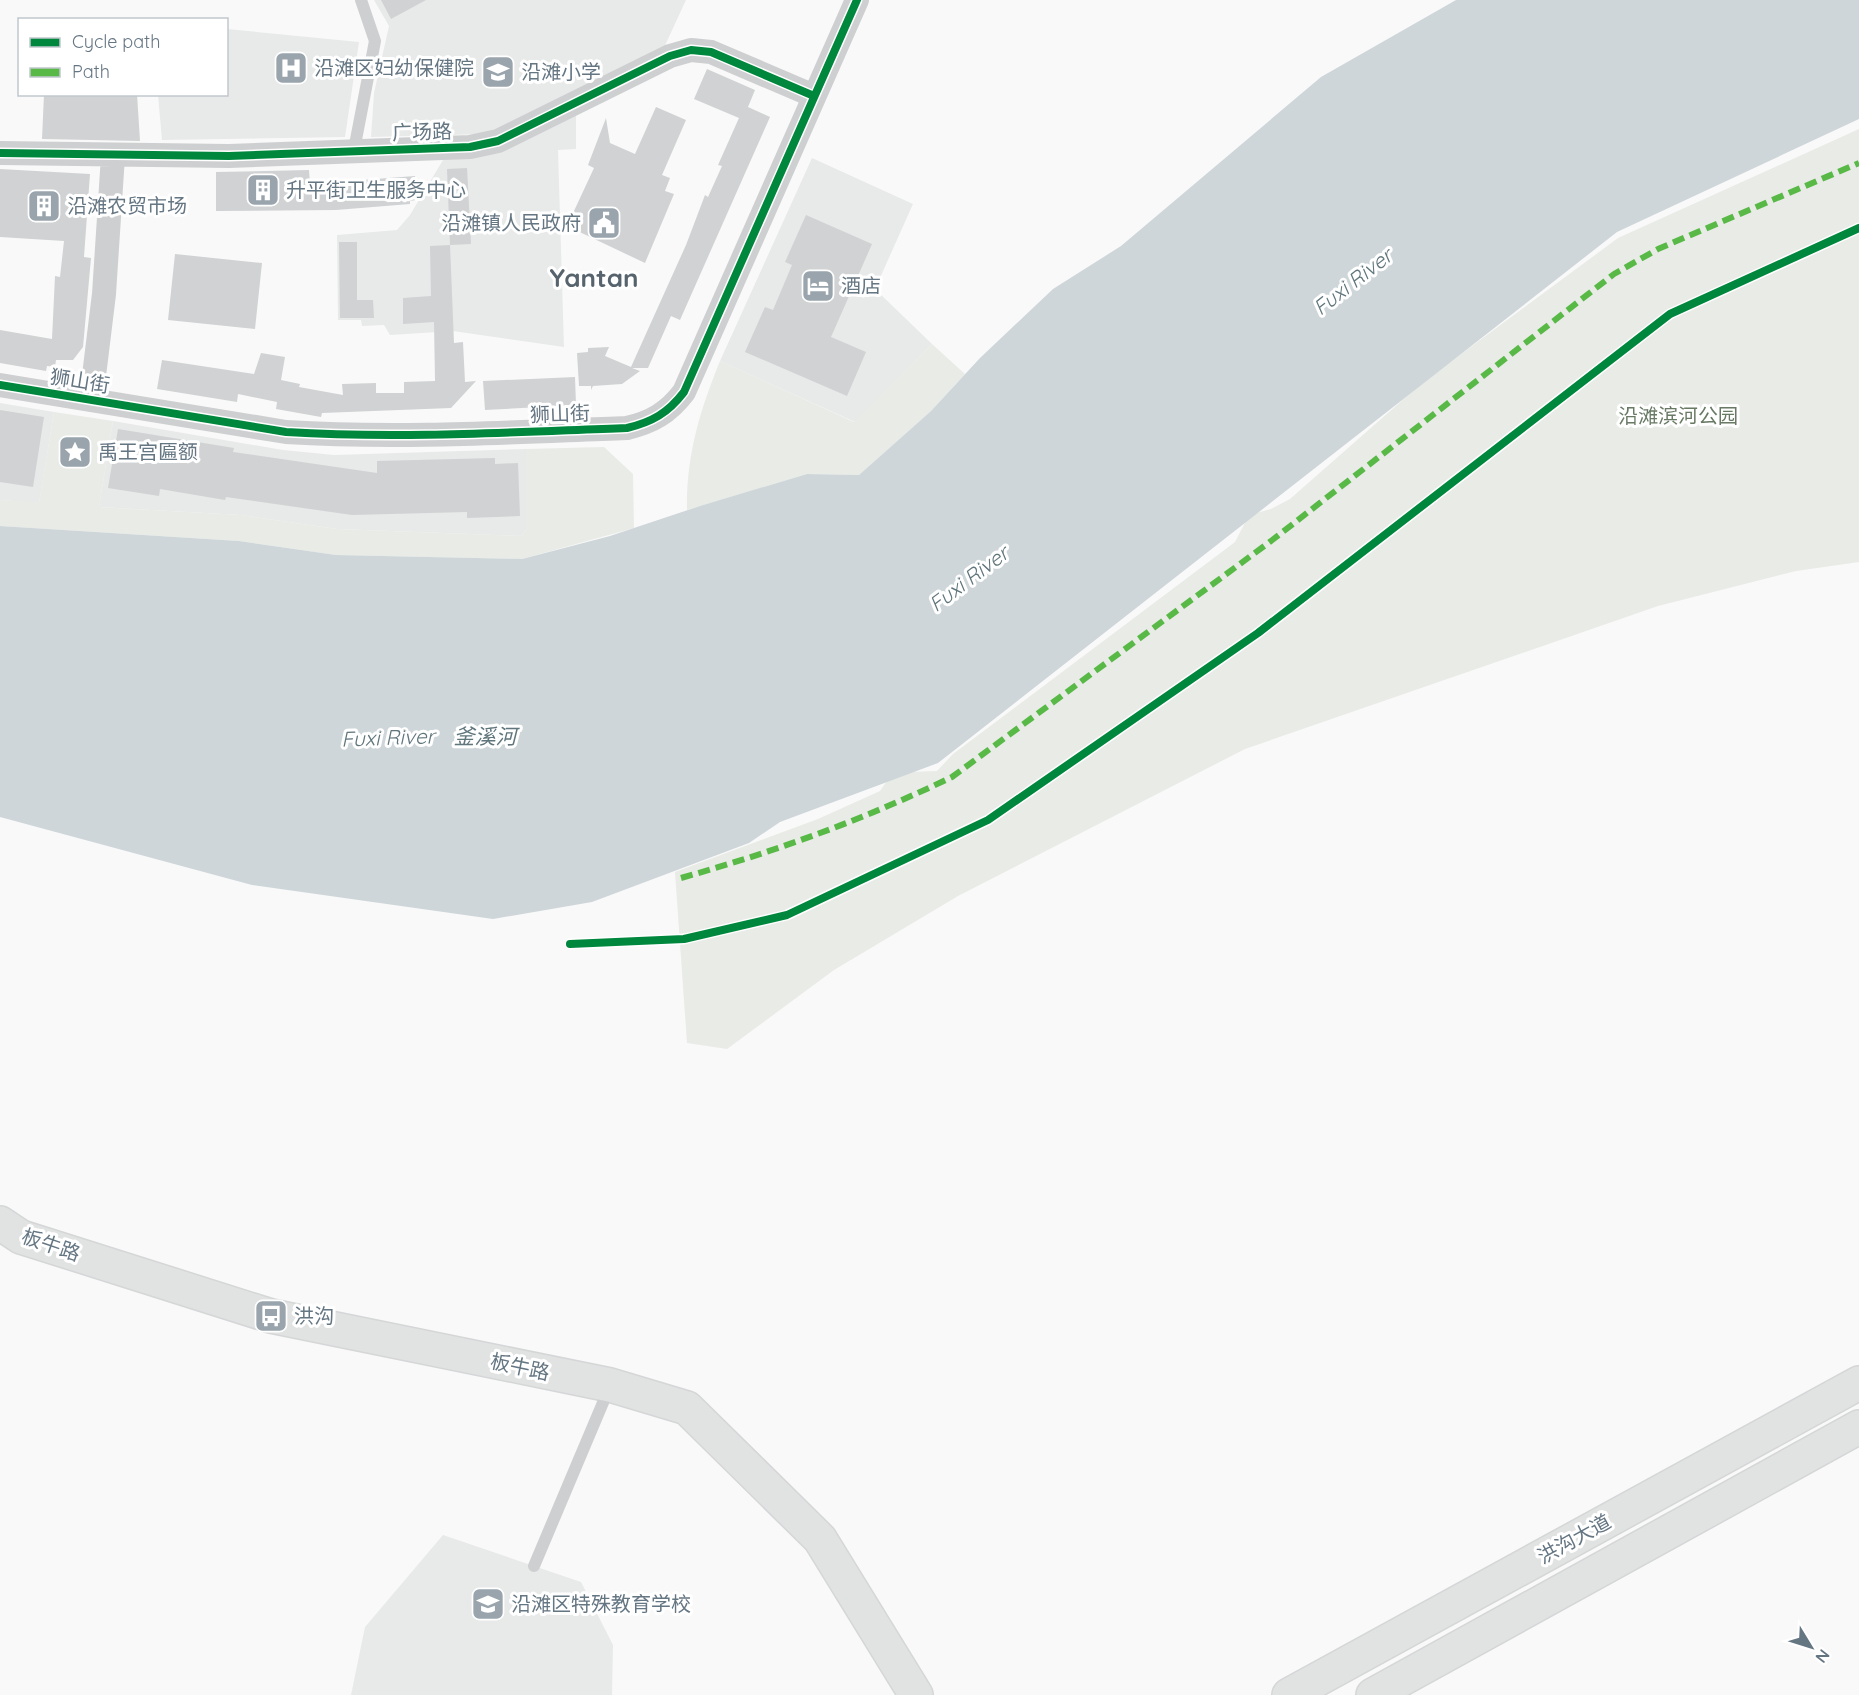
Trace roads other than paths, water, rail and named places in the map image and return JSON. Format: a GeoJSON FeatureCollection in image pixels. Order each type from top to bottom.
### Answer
{"type":"FeatureCollection","features":[{"type":"Feature","properties":{"kind":"main road","name":"板牛路"},"geometry":{"type":"LineString","coordinates":[[0,1223],[21,1237],[271,1316],[610,1385],[687,1408],[820,1539],[916,1695]]}},
{"type":"Feature","properties":{"kind":"main road","name":"洪沟大道"},"geometry":{"type":"LineString","coordinates":[[1289,1695],[1859,1383]]}},
{"type":"Feature","properties":{"kind":"main road","name":"洪沟大道"},"geometry":{"type":"LineString","coordinates":[[1373,1695],[1859,1427]]}},
{"type":"Feature","properties":{"kind":"street","name":"狮山街"},"geometry":{"type":"LineString","coordinates":[[0,385],[286,432],[332,435],[615,428],[644,424],[661,416],[684,392],[857,0]]}},
{"type":"Feature","properties":{"kind":"street","name":"广场路"},"geometry":{"type":"LineString","coordinates":[[0,153],[229,156],[470,147],[498,141],[670,56],[691,50],[711,52],[814,96]]}},
{"type":"Feature","properties":{"kind":"street"},"geometry":{"type":"LineString","coordinates":[[91,400],[104,294],[113,156]]}},
{"type":"Feature","properties":{"kind":"lane"},"geometry":{"type":"LineString","coordinates":[[354,150],[375,41],[361,0]]}},
{"type":"Feature","properties":{"kind":"lane"},"geometry":{"type":"LineString","coordinates":[[534,1566],[610,1385]]}},
{"type":"Feature","properties":{"kind":"water","name":"釜溪河"},"geometry":{"type":"Polygon","coordinates":[[[1456,0],[1859,0],[1859,119],[1617,232],[938,763],[780,822],[749,843],[592,902],[493,919],[252,885],[0,817],[0,526],[239,541],[336,555],[522,559],[610,536],[807,474],[859,475],[931,411],[980,358],[1053,289],[1121,246],[1321,77],[1456,0]]]}},
{"type":"Feature","properties":{"kind":"place","name":"沿滩区妇幼保健院"},"geometry":{"type":"Point","coordinates":[291,68]}},
{"type":"Feature","properties":{"kind":"place","name":"沿滩小学"},"geometry":{"type":"Point","coordinates":[498,72]}},
{"type":"Feature","properties":{"kind":"place","name":"升平街卫生服务中心"},"geometry":{"type":"Point","coordinates":[263,190]}},
{"type":"Feature","properties":{"kind":"place","name":"沿滩农贸市场"},"geometry":{"type":"Point","coordinates":[44,206]}},
{"type":"Feature","properties":{"kind":"place","name":"沿滩镇人民政府"},"geometry":{"type":"Point","coordinates":[604,223]}},
{"type":"Feature","properties":{"kind":"place","name":"酒店"},"geometry":{"type":"Point","coordinates":[818,286]}},
{"type":"Feature","properties":{"kind":"place","name":"禹王宫匾额"},"geometry":{"type":"Point","coordinates":[75,452]}},
{"type":"Feature","properties":{"kind":"place","name":"洪沟"},"geometry":{"type":"Point","coordinates":[271,1316]}},
{"type":"Feature","properties":{"kind":"place","name":"沿滩区特殊教育学校"},"geometry":{"type":"Point","coordinates":[488,1604]}},
{"type":"Feature","properties":{"kind":"district","name":"Yantan"},"geometry":{"type":"Point","coordinates":[594,278]}},
{"type":"Feature","properties":{"kind":"water label","name":"Fuxi River"},"geometry":{"type":"Point","coordinates":[1353,282]}},
{"type":"Feature","properties":{"kind":"water label","name":"Fuxi River"},"geometry":{"type":"Point","coordinates":[969,579]}},
{"type":"Feature","properties":{"kind":"water label","name":"Fuxi River"},"geometry":{"type":"Point","coordinates":[388,738]}},
{"type":"Feature","properties":{"kind":"park label","name":"沿滩滨河公园"},"geometry":{"type":"Point","coordinates":[1678,416]}}]}
